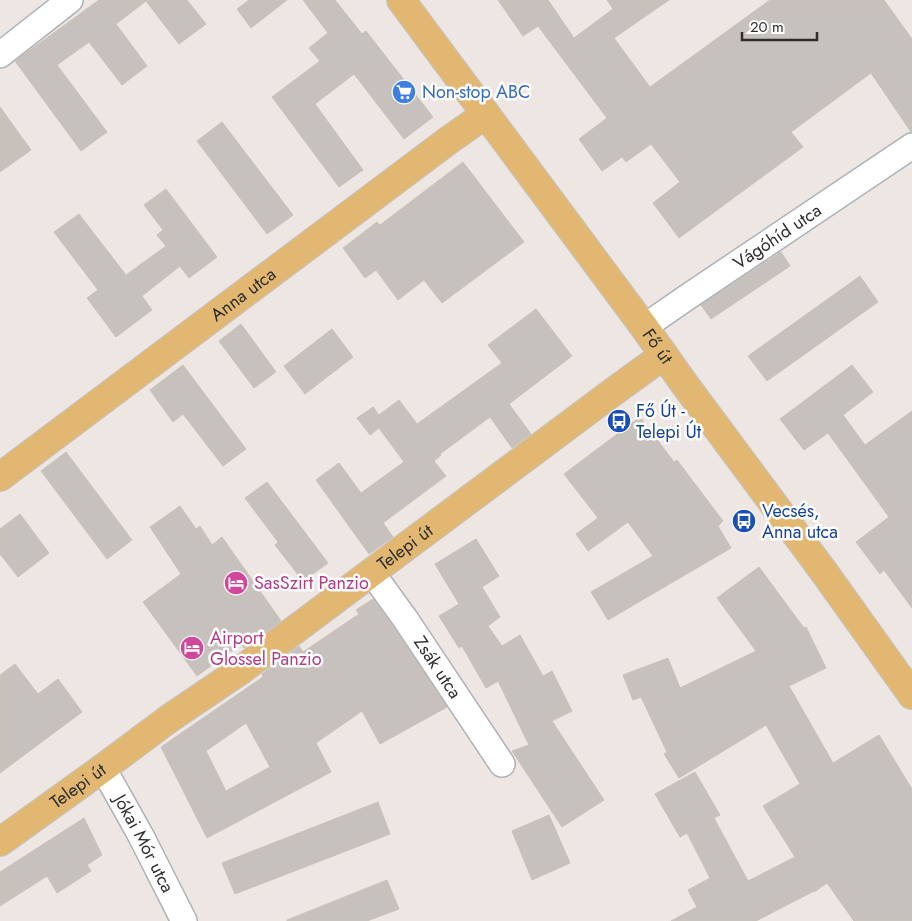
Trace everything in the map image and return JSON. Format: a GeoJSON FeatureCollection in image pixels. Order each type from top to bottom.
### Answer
{"type":"FeatureCollection","features":[{"type":"Feature","properties":{"kind":"main road","name":"Fő út"},"geometry":{"type":"LineString","coordinates":[[401,0],[644,327],[912,695]]}},
{"type":"Feature","properties":{"kind":"main road","name":"Anna utca"},"geometry":{"type":"LineString","coordinates":[[0,477],[448,140],[486,114]]}},
{"type":"Feature","properties":{"kind":"main road","name":"Telepi út"},"geometry":{"type":"LineString","coordinates":[[0,842],[170,718],[248,664],[664,355]]}},
{"type":"Feature","properties":{"kind":"street"},"geometry":{"type":"LineString","coordinates":[[0,55],[70,0]]}},
{"type":"Feature","properties":{"kind":"street","name":"Vágóhíd utca"},"geometry":{"type":"LineString","coordinates":[[644,327],[912,146]]}},
{"type":"Feature","properties":{"kind":"street","name":"Zsák utca"},"geometry":{"type":"LineString","coordinates":[[372,573],[406,620],[502,764]]}},
{"type":"Feature","properties":{"kind":"street","name":"Jókai Mór utca"},"geometry":{"type":"LineString","coordinates":[[103,768],[142,836],[184,921]]}},
{"type":"Feature","properties":{"kind":"path"},"geometry":{"type":"LineString","coordinates":[[222,642],[234,633]]}},
{"type":"Feature","properties":{"kind":"building"},"geometry":{"type":"Polygon","coordinates":[[[99,0],[187,0],[206,24],[179,44],[146,1],[116,24],[147,66],[122,85],[89,42],[57,65],[107,132],[81,151],[15,61],[99,0]]]}},
{"type":"Feature","properties":{"kind":"building"},"geometry":{"type":"Polygon","coordinates":[[[249,0],[287,0],[251,28],[237,9],[249,0]]]}},
{"type":"Feature","properties":{"kind":"building"},"geometry":{"type":"Polygon","coordinates":[[[303,0],[335,0],[362,34],[366,31],[433,117],[404,139],[354,74],[315,104],[363,170],[339,187],[272,97],[320,61],[309,48],[328,33],[303,0]]]}},
{"type":"Feature","properties":{"kind":"building"},"geometry":{"type":"Polygon","coordinates":[[[498,0],[548,0],[574,38],[613,9],[607,0],[669,0],[614,38],[650,87],[770,0],[884,0],[912,39],[912,132],[871,73],[791,132],[803,147],[679,238],[653,203],[680,182],[651,144],[626,162],[622,157],[602,171],[579,139],[607,118],[538,26],[523,36],[498,0]]]}},
{"type":"Feature","properties":{"kind":"building"},"geometry":{"type":"Polygon","coordinates":[[[0,107],[31,150],[0,172],[0,107]]]}},
{"type":"Feature","properties":{"kind":"building"},"geometry":{"type":"Polygon","coordinates":[[[222,122],[293,215],[267,234],[197,141],[222,122]]]}},
{"type":"Feature","properties":{"kind":"building"},"geometry":{"type":"Polygon","coordinates":[[[463,162],[524,242],[442,303],[424,280],[398,300],[376,270],[365,278],[343,248],[377,222],[380,225],[463,162]]]}},
{"type":"Feature","properties":{"kind":"building"},"geometry":{"type":"Polygon","coordinates":[[[166,189],[217,257],[189,278],[180,266],[142,296],[152,310],[116,337],[87,298],[98,290],[54,232],[79,214],[126,275],[166,246],[157,235],[163,230],[144,205],[166,189]]]}},
{"type":"Feature","properties":{"kind":"building"},"geometry":{"type":"Polygon","coordinates":[[[781,252],[790,266],[711,319],[701,305],[781,252]]]}},
{"type":"Feature","properties":{"kind":"building"},"geometry":{"type":"Polygon","coordinates":[[[860,276],[878,302],[767,381],[748,356],[860,276]]]}},
{"type":"Feature","properties":{"kind":"building"},"geometry":{"type":"Polygon","coordinates":[[[536,309],[572,356],[509,404],[531,434],[512,448],[490,417],[440,454],[434,461],[446,476],[383,523],[393,537],[369,554],[316,480],[339,463],[361,493],[404,462],[379,428],[370,435],[357,418],[373,407],[379,415],[399,400],[417,424],[502,363],[488,345],[536,309]]]}},
{"type":"Feature","properties":{"kind":"building"},"geometry":{"type":"Polygon","coordinates":[[[241,324],[276,372],[254,388],[219,341],[241,324]]]}},
{"type":"Feature","properties":{"kind":"building"},"geometry":{"type":"Polygon","coordinates":[[[332,329],[353,357],[305,394],[284,366],[332,329]]]}},
{"type":"Feature","properties":{"kind":"building"},"geometry":{"type":"Polygon","coordinates":[[[183,365],[246,449],[223,466],[183,414],[173,422],[150,390],[183,365]]]}},
{"type":"Feature","properties":{"kind":"building"},"geometry":{"type":"Polygon","coordinates":[[[852,365],[873,392],[843,415],[865,445],[912,411],[912,608],[884,570],[880,574],[856,542],[889,517],[828,433],[804,450],[780,419],[852,365]]]}},
{"type":"Feature","properties":{"kind":"building"},"geometry":{"type":"Polygon","coordinates":[[[640,417],[674,462],[677,460],[723,521],[718,526],[731,548],[608,620],[591,592],[653,556],[628,522],[588,551],[576,534],[598,518],[564,474],[640,417]]]}},
{"type":"Feature","properties":{"kind":"building"},"geometry":{"type":"Polygon","coordinates":[[[66,452],[132,540],[107,559],[41,471],[66,452]]]}},
{"type":"Feature","properties":{"kind":"building"},"geometry":{"type":"Polygon","coordinates":[[[267,482],[328,563],[303,581],[275,545],[278,542],[245,498],[267,482]]]}},
{"type":"Feature","properties":{"kind":"building"},"geometry":{"type":"Polygon","coordinates":[[[180,506],[196,529],[200,526],[212,545],[222,537],[281,621],[244,648],[241,644],[197,676],[143,602],[181,574],[150,527],[180,506]]]}},
{"type":"Feature","properties":{"kind":"building"},"geometry":{"type":"Polygon","coordinates":[[[20,514],[49,553],[18,577],[0,554],[0,529],[20,514]]]}},
{"type":"Feature","properties":{"kind":"building"},"geometry":{"type":"Polygon","coordinates":[[[476,539],[499,576],[482,587],[500,617],[488,626],[502,646],[520,635],[543,676],[552,671],[572,711],[552,721],[604,800],[562,827],[512,751],[529,745],[498,681],[486,688],[462,646],[459,648],[439,616],[459,604],[435,564],[476,539]]]}},
{"type":"Feature","properties":{"kind":"building"},"geometry":{"type":"Polygon","coordinates":[[[759,567],[804,628],[806,627],[826,668],[789,686],[833,763],[879,735],[912,789],[912,921],[854,921],[827,883],[814,892],[756,921],[671,921],[697,907],[688,890],[710,878],[687,833],[680,837],[655,794],[695,772],[720,815],[714,818],[748,881],[795,857],[763,806],[800,784],[766,725],[679,778],[664,754],[667,752],[641,697],[633,700],[623,675],[668,658],[680,688],[756,651],[717,598],[759,567]]]}},
{"type":"Feature","properties":{"kind":"building"},"geometry":{"type":"Polygon","coordinates":[[[373,599],[447,707],[380,744],[362,711],[316,743],[331,772],[207,838],[161,747],[263,677],[262,674],[299,646],[303,652],[359,614],[356,610],[373,599]],[[246,723],[206,751],[226,791],[270,767],[246,723]]]}},
{"type":"Feature","properties":{"kind":"building"},"geometry":{"type":"Polygon","coordinates":[[[15,664],[38,694],[58,679],[82,712],[0,773],[0,675],[15,664]]]}},
{"type":"Feature","properties":{"kind":"building"},"geometry":{"type":"Polygon","coordinates":[[[378,802],[390,834],[235,894],[222,863],[378,802]]]}},
{"type":"Feature","properties":{"kind":"building"},"geometry":{"type":"Polygon","coordinates":[[[549,815],[570,863],[532,880],[512,831],[549,815]]]}},
{"type":"Feature","properties":{"kind":"building"},"geometry":{"type":"Polygon","coordinates":[[[84,818],[102,855],[87,865],[91,871],[57,893],[47,876],[0,906],[0,872],[84,818]]]}},
{"type":"Feature","properties":{"kind":"building"},"geometry":{"type":"Polygon","coordinates":[[[387,880],[399,909],[367,921],[287,921],[287,920],[387,880]]]}},
{"type":"Feature","properties":{"kind":"place","name":"Non-stop ABC"},"geometry":{"type":"Point","coordinates":[404,92]}},
{"type":"Feature","properties":{"kind":"place","name":"Fő Út - Telepi Út"},"geometry":{"type":"Point","coordinates":[619,421]}},
{"type":"Feature","properties":{"kind":"place","name":"Vecsés, Anna utca"},"geometry":{"type":"Point","coordinates":[744,521]}},
{"type":"Feature","properties":{"kind":"place","name":"SasSzirt Panzio"},"geometry":{"type":"Point","coordinates":[236,583]}},
{"type":"Feature","properties":{"kind":"place","name":"Airport Glossel Panzio"},"geometry":{"type":"Point","coordinates":[192,648]}}]}
